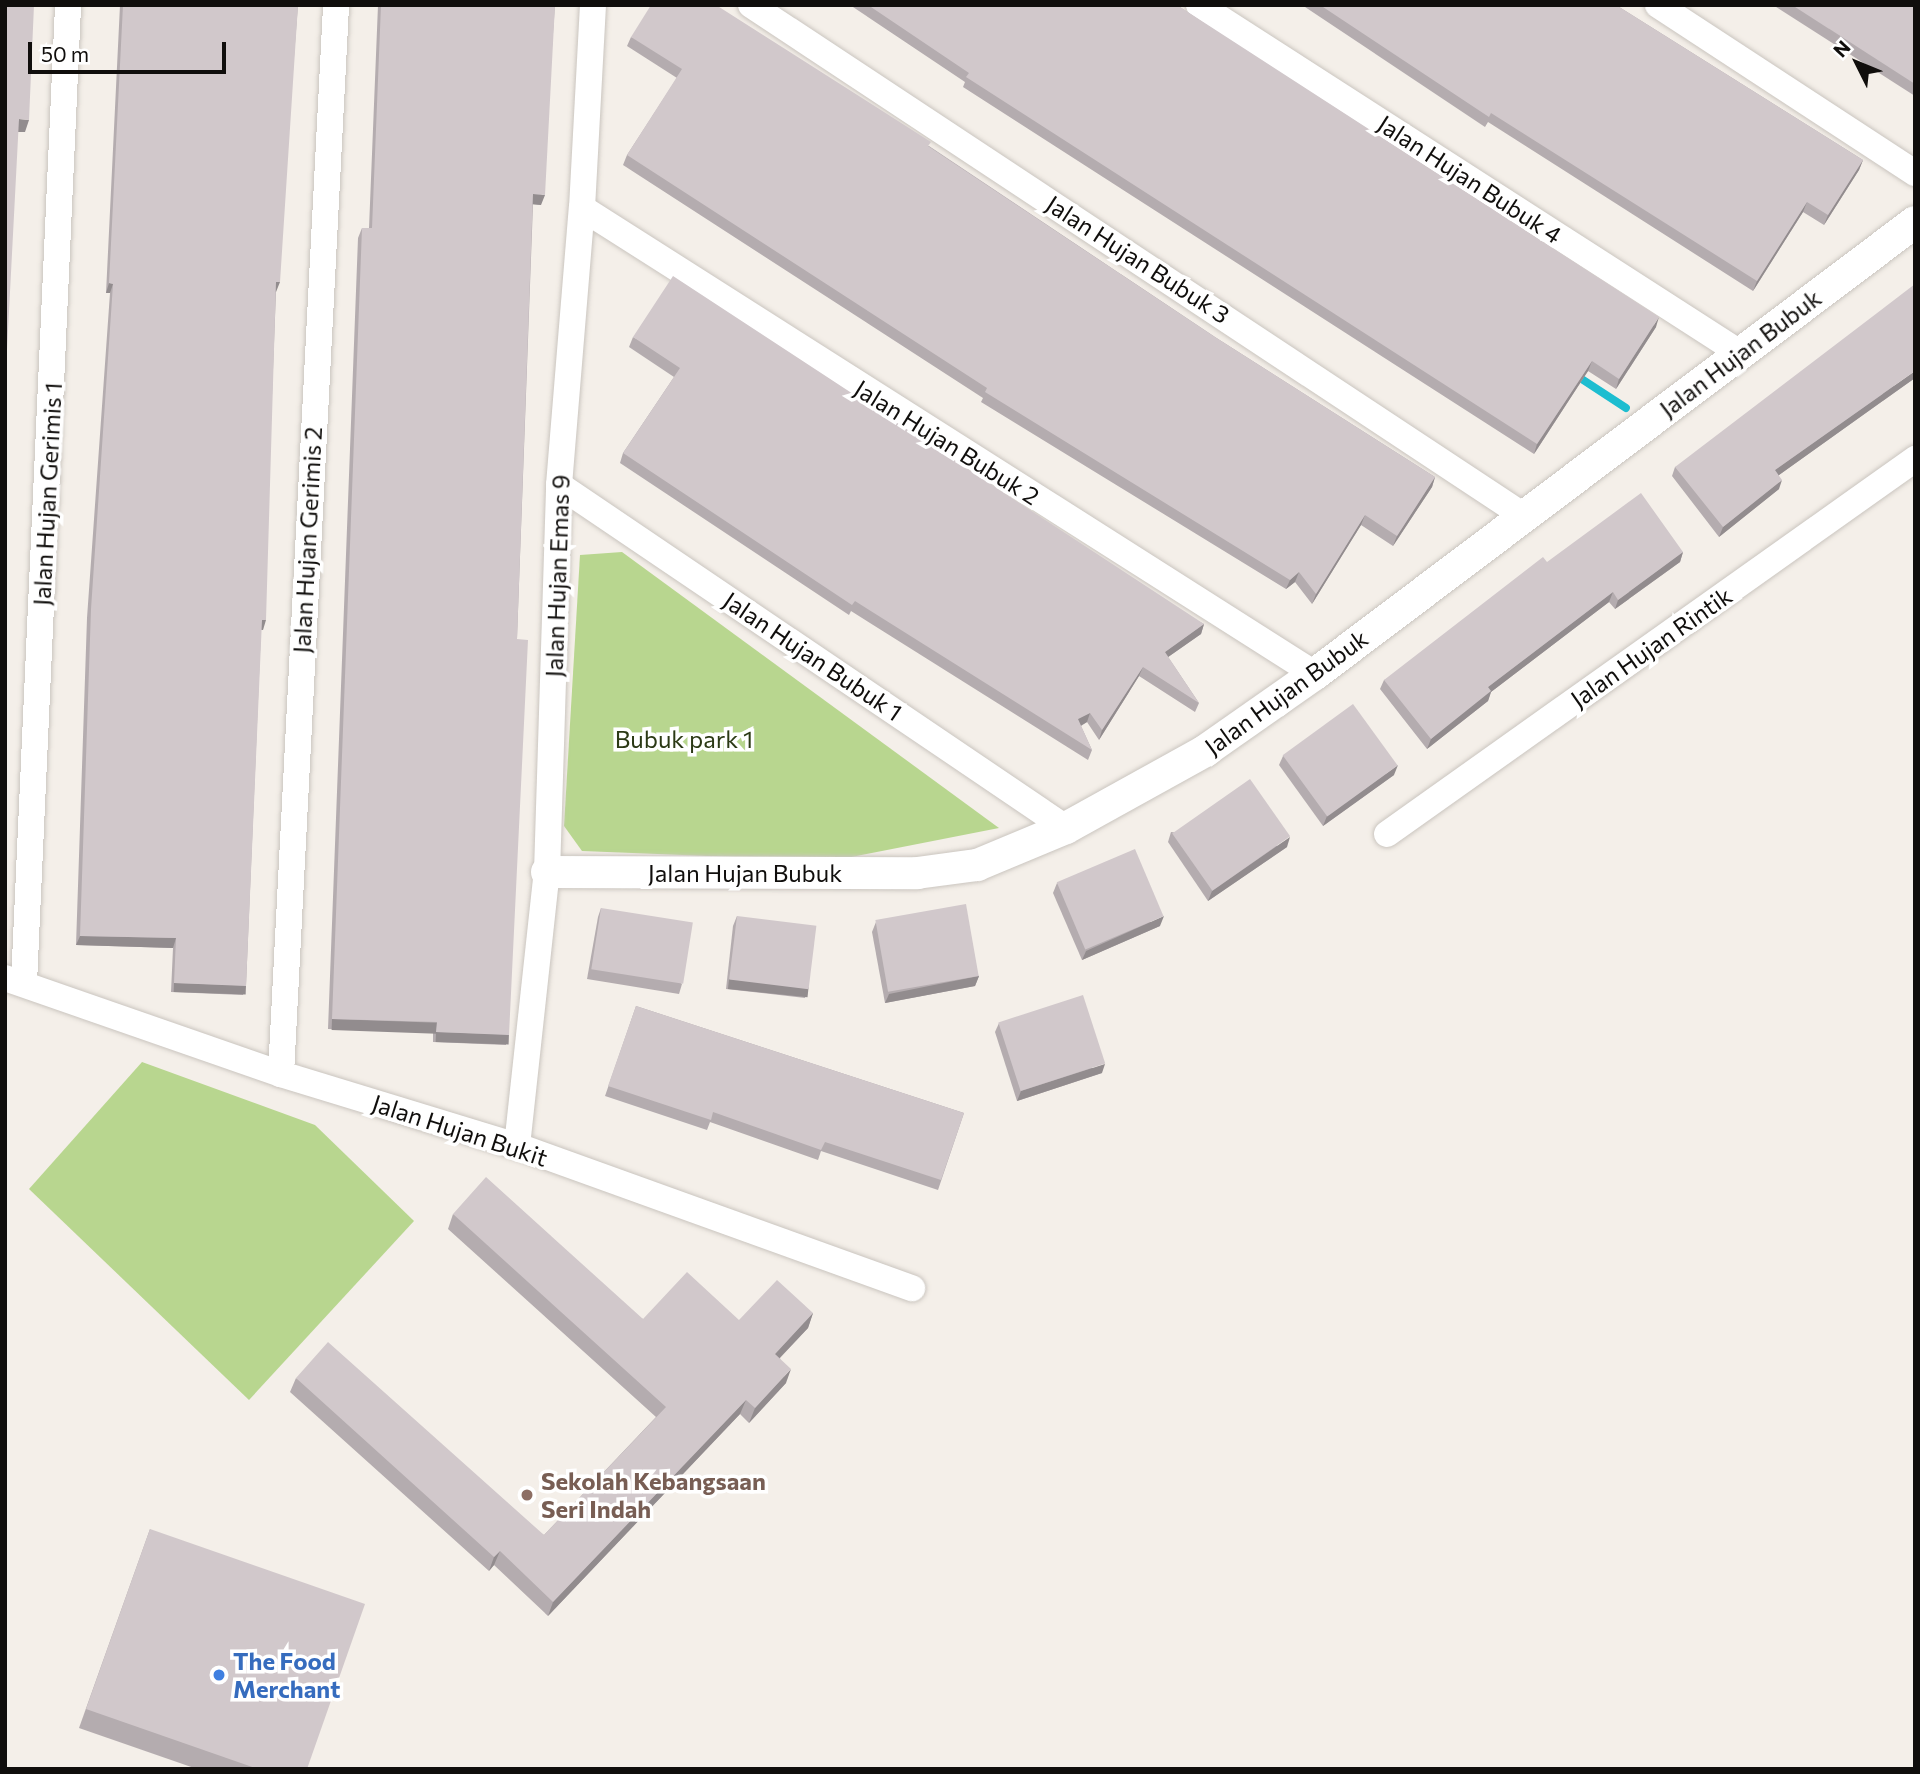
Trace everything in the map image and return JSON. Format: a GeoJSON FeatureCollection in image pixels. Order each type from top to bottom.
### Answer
{"type":"FeatureCollection","features":[{"type":"Feature","properties":{"kind":"street","name":"Jalan Hujan Gerimis 1"},"geometry":{"type":"LineString","coordinates":[[15,981],[68,5]]}},
{"type":"Feature","properties":{"kind":"street","name":"Jalan Hujan Gerimis 2"},"geometry":{"type":"LineString","coordinates":[[281,1074],[336,5]]}},
{"type":"Feature","properties":{"kind":"street","name":"Jalan Hujan Emas 9"},"geometry":{"type":"LineString","coordinates":[[517,1146],[547,872],[559,485],[582,208],[593,5]]}},
{"type":"Feature","properties":{"kind":"street","name":"Jalan Hujan Bubuk 3"},"geometry":{"type":"LineString","coordinates":[[751,5],[1524,516]]}},
{"type":"Feature","properties":{"kind":"street","name":"Jalan Hujan Bubuk 4"},"geometry":{"type":"LineString","coordinates":[[1199,5],[1740,353]]}},
{"type":"Feature","properties":{"kind":"street"},"geometry":{"type":"LineString","coordinates":[[1658,5],[1915,173]]}},
{"type":"Feature","properties":{"kind":"street","name":"Jalan Hujan Bubuk 2"},"geometry":{"type":"LineString","coordinates":[[582,208],[1314,674]]}},
{"type":"Feature","properties":{"kind":"street","name":"Jalan Hujan Bubuk"},"geometry":{"type":"LineString","coordinates":[[547,872],[917,873],[977,865],[1066,828],[1205,751],[1314,674],[1915,222]]}},
{"type":"Feature","properties":{"kind":"street","name":"Jalan Hujan Rintik"},"geometry":{"type":"LineString","coordinates":[[1387,834],[1915,459]]}},
{"type":"Feature","properties":{"kind":"street","name":"Jalan Hujan Bubuk 1"},"geometry":{"type":"LineString","coordinates":[[559,485],[1066,828]]}},
{"type":"Feature","properties":{"kind":"street","name":"Jalan Hujan Bukit"},"geometry":{"type":"LineString","coordinates":[[15,981],[281,1074],[517,1146],[912,1288]]}},
{"type":"Feature","properties":{"kind":"green space","name":"Bubuk park 1"},"geometry":{"type":"Polygon","coordinates":[[[622,552],[999,828],[831,861],[582,851],[564,826],[580,555],[622,552]]]}},
{"type":"Feature","properties":{"kind":"green space"},"geometry":{"type":"Polygon","coordinates":[[[142,1062],[315,1125],[414,1221],[249,1400],[29,1189],[142,1062]]]}},
{"type":"Feature","properties":{"kind":"building"},"geometry":{"type":"Polygon","coordinates":[[[5,5],[34,5],[29,120],[19,119],[5,388],[5,5]]]}},
{"type":"Feature","properties":{"kind":"building"},"geometry":{"type":"Polygon","coordinates":[[[123,5],[298,5],[280,282],[276,282],[266,620],[262,620],[246,986],[174,983],[176,938],[80,936],[91,609],[113,284],[109,283],[123,5]]]}},
{"type":"Feature","properties":{"kind":"building"},"geometry":{"type":"Polygon","coordinates":[[[381,5],[555,5],[545,195],[533,194],[517,639],[528,640],[509,1035],[436,1032],[437,1022],[332,1019],[362,228],[372,228],[381,5]]]}},
{"type":"Feature","properties":{"kind":"building"},"geometry":{"type":"Polygon","coordinates":[[[651,5],[716,5],[931,142],[928,146],[1215,337],[1435,477],[1397,536],[1365,515],[1316,594],[1299,572],[1290,580],[985,392],[987,388],[627,155],[682,69],[631,37],[651,5]]]}},
{"type":"Feature","properties":{"kind":"building"},"geometry":{"type":"Polygon","coordinates":[[[868,5],[1177,5],[1659,317],[1619,379],[1592,361],[1537,444],[966,77],[969,73],[868,5]]]}},
{"type":"Feature","properties":{"kind":"building"},"geometry":{"type":"Polygon","coordinates":[[[1320,5],[1616,5],[1863,160],[1828,215],[1807,202],[1757,281],[1491,113],[1489,117],[1320,5]]]}},
{"type":"Feature","properties":{"kind":"building"},"geometry":{"type":"Polygon","coordinates":[[[1792,5],[1915,5],[1915,84],[1792,5]]]}},
{"type":"Feature","properties":{"kind":"building"},"geometry":{"type":"Polygon","coordinates":[[[673,276],[1204,624],[1165,652],[1199,703],[1143,667],[1102,730],[1090,713],[1078,719],[1092,750],[855,601],[852,605],[623,453],[680,368],[633,337],[673,276]]]}},
{"type":"Feature","properties":{"kind":"building"},"geometry":{"type":"Polygon","coordinates":[[[1915,284],[1915,371],[1775,470],[1782,480],[1723,527],[1675,467],[1915,284]]]}},
{"type":"Feature","properties":{"kind":"building"},"geometry":{"type":"Polygon","coordinates":[[[1641,493],[1683,552],[1618,600],[1613,592],[1488,687],[1491,691],[1431,739],[1384,680],[1543,557],[1547,562],[1641,493]]]}},
{"type":"Feature","properties":{"kind":"building"},"geometry":{"type":"Polygon","coordinates":[[[1353,704],[1398,765],[1327,817],[1283,755],[1353,704]]]}},
{"type":"Feature","properties":{"kind":"building"},"geometry":{"type":"Polygon","coordinates":[[[1250,779],[1290,836],[1212,891],[1172,833],[1250,779]]]}},
{"type":"Feature","properties":{"kind":"building"},"geometry":{"type":"Polygon","coordinates":[[[1135,849],[1164,916],[1085,949],[1057,882],[1135,849]]]}},
{"type":"Feature","properties":{"kind":"building"},"geometry":{"type":"Polygon","coordinates":[[[966,904],[979,976],[888,992],[875,920],[966,904]]]}},
{"type":"Feature","properties":{"kind":"building"},"geometry":{"type":"Polygon","coordinates":[[[601,908],[693,923],[683,984],[591,969],[601,908]]]}},
{"type":"Feature","properties":{"kind":"building"},"geometry":{"type":"Polygon","coordinates":[[[737,916],[816,926],[809,989],[729,980],[737,916]]]}},
{"type":"Feature","properties":{"kind":"building"},"geometry":{"type":"Polygon","coordinates":[[[1083,995],[1105,1063],[1021,1091],[998,1023],[1083,995]]]}},
{"type":"Feature","properties":{"kind":"building"},"geometry":{"type":"Polygon","coordinates":[[[636,1006],[964,1113],[941,1180],[825,1142],[821,1150],[713,1112],[711,1120],[608,1086],[636,1006]]]}},
{"type":"Feature","properties":{"kind":"building"},"geometry":{"type":"Polygon","coordinates":[[[486,1177],[643,1319],[687,1272],[739,1320],[777,1280],[813,1313],[775,1354],[791,1369],[755,1408],[746,1400],[553,1602],[500,1551],[494,1557],[296,1378],[328,1342],[544,1535],[666,1407],[453,1214],[486,1177]]]}},
{"type":"Feature","properties":{"kind":"building","name":"The Food Merchant"},"geometry":{"type":"Polygon","coordinates":[[[150,1529],[365,1604],[307,1769],[258,1769],[86,1709],[150,1529]]]}},
{"type":"Feature","properties":{"kind":"waterway"},"geometry":{"type":"LineString","coordinates":[[1574,374],[1626,408]]}},
{"type":"Feature","properties":{"kind":"place","name":"Sekolah Kebangsaan Seri Indah"},"geometry":{"type":"Point","coordinates":[527,1495]}},
{"type":"Feature","properties":{"kind":"place","name":"The Food Merchant"},"geometry":{"type":"Point","coordinates":[219,1675]}}]}
